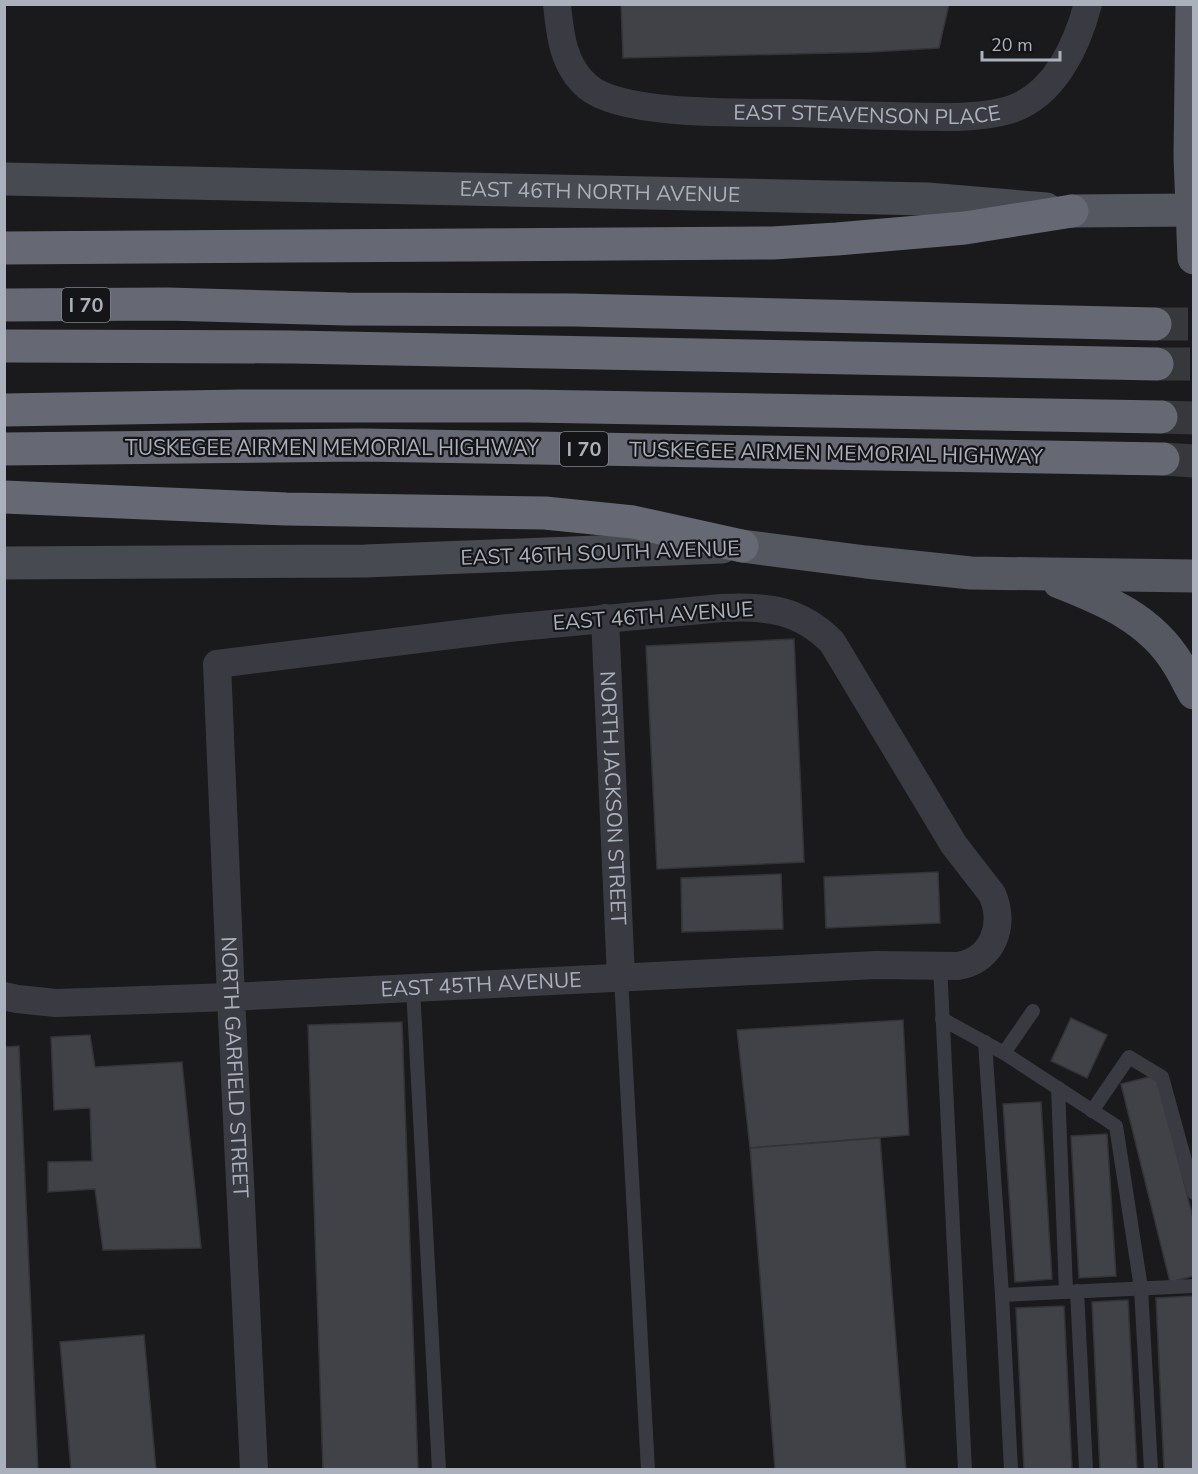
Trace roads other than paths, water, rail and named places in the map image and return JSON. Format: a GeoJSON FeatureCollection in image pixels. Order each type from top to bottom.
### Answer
{"type":"FeatureCollection","features":[{"type":"Feature","properties":{"kind":"highway"},"geometry":{"type":"LineString","coordinates":[[4,248],[773,243],[837,240],[965,228],[1072,211]]}},
{"type":"Feature","properties":{"kind":"highway","name":"I 70"},"geometry":{"type":"LineString","coordinates":[[4,305],[167,303],[346,309],[597,311],[1155,324]]}},
{"type":"Feature","properties":{"kind":"highway"},"geometry":{"type":"LineString","coordinates":[[4,346],[304,347],[1157,364]]}},
{"type":"Feature","properties":{"kind":"highway"},"geometry":{"type":"LineString","coordinates":[[4,410],[242,406],[528,406],[1161,417]]}},
{"type":"Feature","properties":{"kind":"highway","name":"TUSKEGEE AIRMEN MEMORIAL HIGHWAY"},"geometry":{"type":"LineString","coordinates":[[4,449],[362,445],[1163,459]]}},
{"type":"Feature","properties":{"kind":"highway"},"geometry":{"type":"LineString","coordinates":[[4,497],[286,509],[545,513],[633,522],[742,546]]}},
{"type":"Feature","properties":{"kind":"main road"},"geometry":{"type":"LineString","coordinates":[[1192,4],[1191,157],[1194,258]]}},
{"type":"Feature","properties":{"kind":"main road","name":"EAST 46TH NORTH AVENUE"},"geometry":{"type":"LineString","coordinates":[[4,179],[903,199],[1072,211],[1193,210]]}},
{"type":"Feature","properties":{"kind":"main road","name":"EAST 46TH SOUTH AVENUE"},"geometry":{"type":"LineString","coordinates":[[4,563],[353,561],[742,546],[971,573],[1194,576]]}},
{"type":"Feature","properties":{"kind":"main road"},"geometry":{"type":"LineString","coordinates":[[1040,574],[1098,597],[1136,619],[1169,651],[1194,693]]}},
{"type":"Feature","properties":{"kind":"street","name":"EAST STEAVENSON PLACE"},"geometry":{"type":"LineString","coordinates":[[557,4],[559,32],[572,69],[589,88],[604,96],[640,106],[692,111],[933,117],[997,113],[1027,102],[1042,90],[1065,61],[1078,36],[1088,4]]}},
{"type":"Feature","properties":{"kind":"street","name":"EAST 46TH AVENUE"},"geometry":{"type":"LineString","coordinates":[[217,664],[496,629],[605,618],[752,607],[771,609],[804,619],[819,629],[844,658],[954,845],[965,862],[986,885],[996,902],[998,922],[993,943],[977,959],[968,964],[949,965]]}},
{"type":"Feature","properties":{"kind":"street","name":"NORTH JACKSON STREET"},"geometry":{"type":"LineString","coordinates":[[605,618],[621,978]]}},
{"type":"Feature","properties":{"kind":"street","name":"NORTH GARFIELD STREET"},"geometry":{"type":"LineString","coordinates":[[217,664],[254,1470]]}},
{"type":"Feature","properties":{"kind":"street","name":"EAST 45TH AVENUE"},"geometry":{"type":"LineString","coordinates":[[4,996],[56,1003],[231,998],[876,965],[949,965]]}},
{"type":"Feature","properties":{"kind":"lane"},"geometry":{"type":"LineString","coordinates":[[949,965],[942,1019],[965,1470]]}},
{"type":"Feature","properties":{"kind":"lane"},"geometry":{"type":"LineString","coordinates":[[621,978],[648,1470]]}},
{"type":"Feature","properties":{"kind":"lane"},"geometry":{"type":"LineString","coordinates":[[413,988],[439,1470]]}},
{"type":"Feature","properties":{"kind":"lane"},"geometry":{"type":"LineString","coordinates":[[1004,1053],[1033,1011]]}},
{"type":"Feature","properties":{"kind":"lane"},"geometry":{"type":"LineString","coordinates":[[942,1019],[1004,1053],[1116,1126],[1141,1288],[1150,1470]]}},
{"type":"Feature","properties":{"kind":"lane"},"geometry":{"type":"LineString","coordinates":[[985,1042],[1011,1470]]}},
{"type":"Feature","properties":{"kind":"lane"},"geometry":{"type":"LineString","coordinates":[[1092,1110],[1129,1057],[1162,1077],[1194,1193]]}},
{"type":"Feature","properties":{"kind":"lane"},"geometry":{"type":"LineString","coordinates":[[1058,1088],[1086,1470]]}},
{"type":"Feature","properties":{"kind":"lane"},"geometry":{"type":"LineString","coordinates":[[1002,1294],[1194,1286]]}},
{"type":"Feature","properties":{"kind":"tunnel"},"geometry":{"type":"LineString","coordinates":[[1155,324],[1194,324]]}},
{"type":"Feature","properties":{"kind":"tunnel"},"geometry":{"type":"LineString","coordinates":[[1157,364],[1194,364]]}},
{"type":"Feature","properties":{"kind":"tunnel"},"geometry":{"type":"LineString","coordinates":[[1161,417],[1194,418]]}},
{"type":"Feature","properties":{"kind":"tunnel"},"geometry":{"type":"LineString","coordinates":[[1163,459],[1194,461]]}}]}
